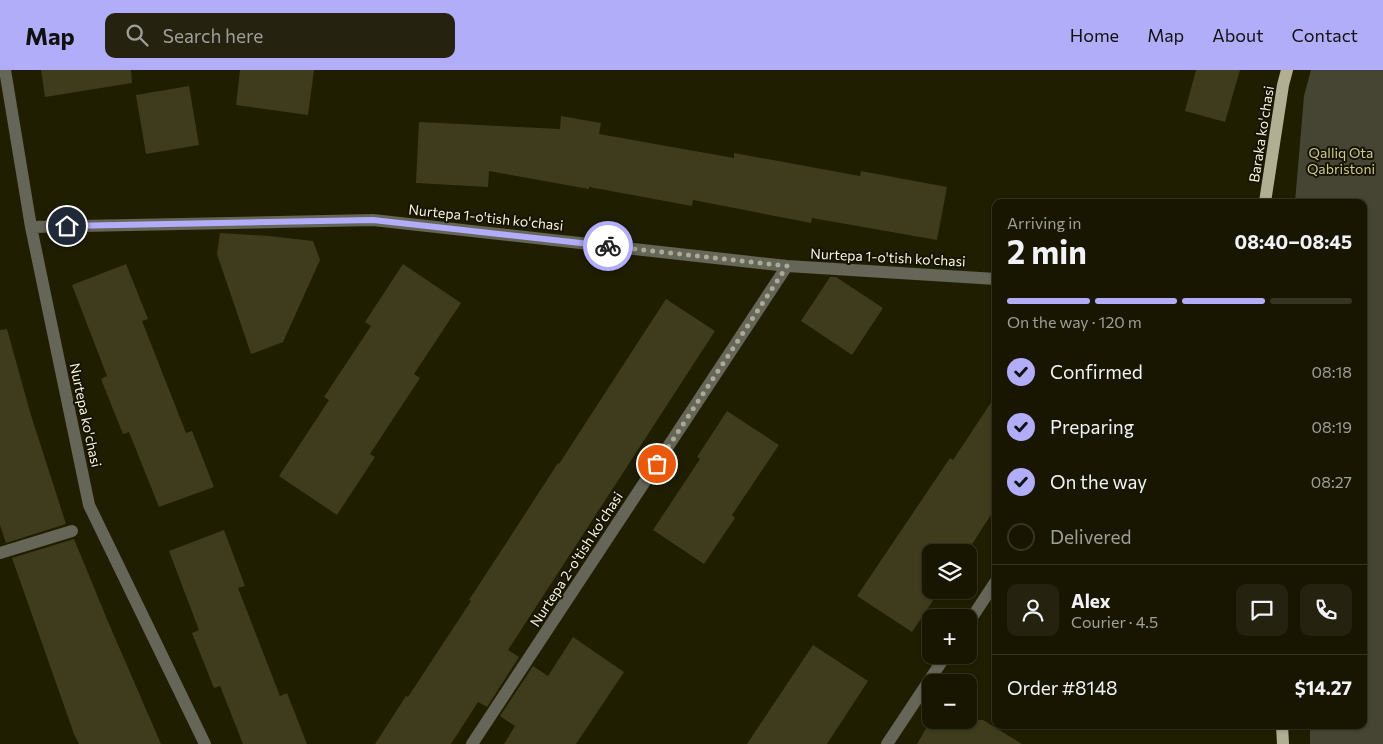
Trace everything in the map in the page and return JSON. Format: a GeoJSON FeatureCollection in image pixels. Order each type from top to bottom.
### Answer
{"type":"FeatureCollection","features":[{"type":"Feature","properties":{"kind":"main road","name":"Baraka ko'chasi"},"geometry":{"type":"LineString","coordinates":[[1265,199],[1287,70]]}},
{"type":"Feature","properties":{"kind":"main road"},"geometry":{"type":"LineString","coordinates":[[1282,729],[1283,744]]}},
{"type":"Feature","properties":{"kind":"street","name":"Nurtepa ko'chasi"},"geometry":{"type":"LineString","coordinates":[[5,70],[30,227],[89,504],[205,744]]}},
{"type":"Feature","properties":{"kind":"street","name":"Nurtepa 1-o'tish ko'chasi"},"geometry":{"type":"LineString","coordinates":[[30,227],[373,220],[787,266],[992,279]]}},
{"type":"Feature","properties":{"kind":"street","name":"Nurtepa 2-o'tish ko'chasi"},"geometry":{"type":"LineString","coordinates":[[472,744],[787,266]]}},
{"type":"Feature","properties":{"kind":"street"},"geometry":{"type":"LineString","coordinates":[[0,553],[72,531]]}},
{"type":"Feature","properties":{"kind":"street"},"geometry":{"type":"LineString","coordinates":[[977,610],[992,587]]}},
{"type":"Feature","properties":{"kind":"street"},"geometry":{"type":"LineString","coordinates":[[886,744],[940,664]]}},
{"type":"Feature","properties":{"kind":"green space","name":"Qalliq Ota Qabristoni"},"geometry":{"type":"Polygon","coordinates":[[[1311,70],[1383,70],[1383,744],[1310,744],[1310,729],[1367,729],[1367,199],[1295,199],[1304,96],[1311,70]]]}},
{"type":"Feature","properties":{"kind":"building"},"geometry":{"type":"Polygon","coordinates":[[[41,70],[131,70],[132,83],[45,97],[41,70]]]}},
{"type":"Feature","properties":{"kind":"building"},"geometry":{"type":"Polygon","coordinates":[[[240,70],[314,70],[308,115],[236,105],[240,70]]]}},
{"type":"Feature","properties":{"kind":"building"},"geometry":{"type":"Polygon","coordinates":[[[1196,70],[1240,70],[1225,122],[1185,111],[1196,70]]]}},
{"type":"Feature","properties":{"kind":"building"},"geometry":{"type":"Polygon","coordinates":[[[189,86],[199,145],[146,154],[136,95],[189,86]]]}},
{"type":"Feature","properties":{"kind":"building"},"geometry":{"type":"Polygon","coordinates":[[[561,116],[601,123],[599,134],[734,158],[734,153],[860,176],[861,171],[947,187],[937,240],[812,218],[811,223],[693,200],[692,206],[489,171],[488,187],[416,183],[419,122],[560,129],[561,116]]]}},
{"type":"Feature","properties":{"kind":"building"},"geometry":{"type":"Polygon","coordinates":[[[220,233],[313,241],[320,260],[283,342],[251,354],[217,254],[220,233]]]}},
{"type":"Feature","properties":{"kind":"building"},"geometry":{"type":"Polygon","coordinates":[[[126,264],[148,319],[142,321],[186,433],[192,431],[214,487],[159,507],[129,432],[123,434],[101,379],[107,376],[72,285],[126,264]]]}},
{"type":"Feature","properties":{"kind":"building"},"geometry":{"type":"Polygon","coordinates":[[[403,264],[461,303],[414,374],[420,378],[370,454],[375,457],[337,515],[279,476],[329,400],[324,397],[371,326],[365,322],[403,264]]]}},
{"type":"Feature","properties":{"kind":"building"},"geometry":{"type":"Polygon","coordinates":[[[830,277],[836,277],[883,308],[852,355],[801,321],[830,277]]]}},
{"type":"Feature","properties":{"kind":"building"},"geometry":{"type":"Polygon","coordinates":[[[666,299],[715,331],[508,650],[519,657],[487,707],[478,702],[451,744],[375,744],[471,601],[469,600],[666,299]]]}},
{"type":"Feature","properties":{"kind":"building"},"geometry":{"type":"Polygon","coordinates":[[[7,329],[30,412],[66,524],[6,543],[0,525],[0,330],[7,329]]]}},
{"type":"Feature","properties":{"kind":"building"},"geometry":{"type":"Polygon","coordinates":[[[992,401],[992,513],[972,544],[922,544],[922,599],[934,599],[927,609],[922,609],[922,617],[912,632],[857,596],[950,458],[953,460],[992,401]]]}},
{"type":"Feature","properties":{"kind":"building"},"geometry":{"type":"Polygon","coordinates":[[[727,411],[779,445],[732,515],[735,518],[704,564],[653,530],[700,459],[697,457],[727,411]]]}},
{"type":"Feature","properties":{"kind":"building"},"geometry":{"type":"Polygon","coordinates":[[[224,530],[245,586],[238,588],[280,696],[287,693],[307,744],[243,744],[220,686],[214,688],[192,633],[199,630],[169,551],[224,530]]]}},
{"type":"Feature","properties":{"kind":"building"},"geometry":{"type":"Polygon","coordinates":[[[74,539],[161,744],[79,744],[74,734],[12,558],[74,539]]]}},
{"type":"Feature","properties":{"kind":"building"},"geometry":{"type":"Polygon","coordinates":[[[573,637],[624,672],[576,744],[504,744],[515,726],[500,716],[533,666],[548,676],[573,637]]]}},
{"type":"Feature","properties":{"kind":"building"},"geometry":{"type":"Polygon","coordinates":[[[813,645],[868,681],[827,744],[747,744],[813,645]]]}},
{"type":"Feature","properties":{"kind":"building"},"geometry":{"type":"Polygon","coordinates":[[[977,720],[983,720],[992,726],[992,729],[998,729],[1022,744],[917,744],[926,729],[977,729],[977,720]]]}},
{"type":"Feature","properties":{"kind":"way so far"},"geometry":{"type":"LineString","coordinates":[[608,246],[787,266],[657,464]]}},
{"type":"Feature","properties":{"kind":"route"},"geometry":{"type":"LineString","coordinates":[[67,226],[373,220],[608,246]]}}]}
